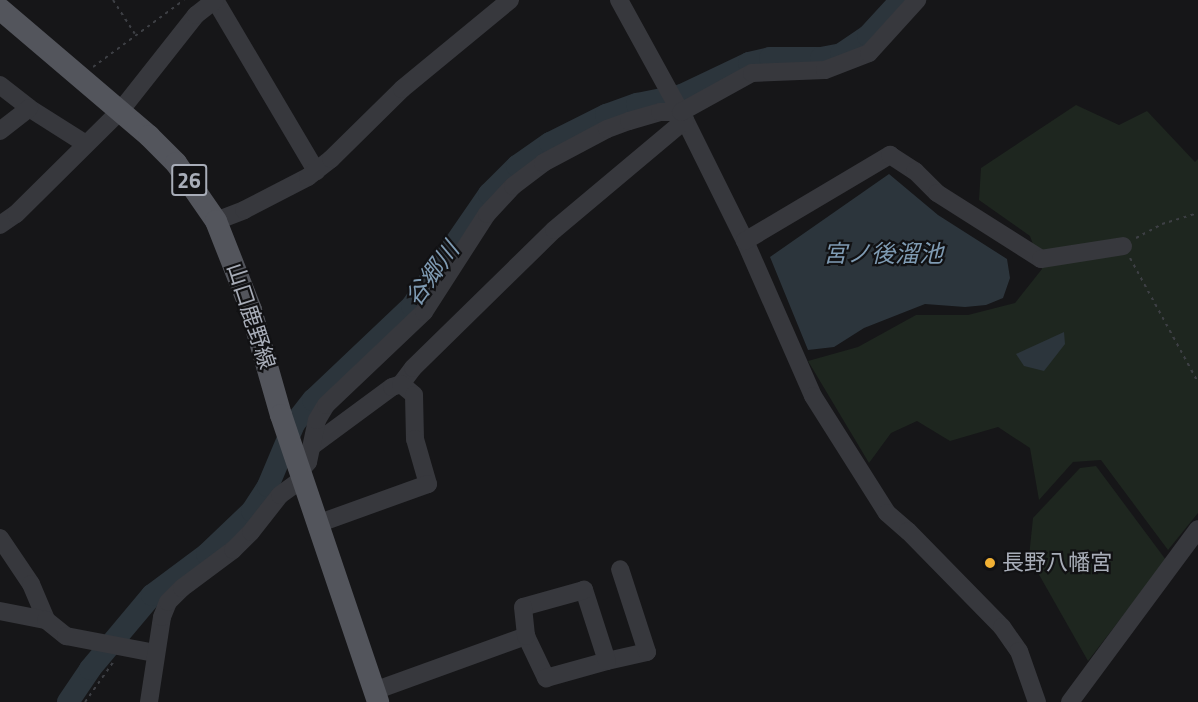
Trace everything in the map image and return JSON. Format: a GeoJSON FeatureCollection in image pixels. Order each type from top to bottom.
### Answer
{"type":"FeatureCollection","features":[{"type":"Feature","properties":{"kind":"main road","name":"山口鹿野線"},"geometry":{"type":"LineString","coordinates":[[0,9],[121,110],[176,163],[216,221],[251,310],[281,415],[302,463],[317,524],[376,697]]}},
{"type":"Feature","properties":{"kind":"street"},"geometry":{"type":"LineString","coordinates":[[0,225],[16,214],[121,110],[196,15],[215,0],[316,171]]}},
{"type":"Feature","properties":{"kind":"street"},"geometry":{"type":"LineString","coordinates":[[216,221],[266,200],[316,171],[402,89],[510,0]]}},
{"type":"Feature","properties":{"kind":"street"},"geometry":{"type":"LineString","coordinates":[[619,0],[669,89],[745,241],[813,396],[887,513],[908,531],[1002,627],[1019,651],[1037,702]]}},
{"type":"Feature","properties":{"kind":"street"},"geometry":{"type":"LineString","coordinates":[[302,463],[392,387],[401,384],[413,368],[554,230],[681,113],[752,73],[825,70],[869,53],[918,0]]}},
{"type":"Feature","properties":{"kind":"street"},"geometry":{"type":"LineString","coordinates":[[0,85],[29,108],[86,144]]}},
{"type":"Feature","properties":{"kind":"street"},"geometry":{"type":"LineString","coordinates":[[0,131],[29,108]]}},
{"type":"Feature","properties":{"kind":"street"},"geometry":{"type":"LineString","coordinates":[[149,702],[155,653],[162,617],[168,602],[251,532],[302,463],[317,420],[326,405],[400,338],[424,312],[487,214],[513,186],[543,163],[607,129],[660,112],[681,113]]}},
{"type":"Feature","properties":{"kind":"street"},"geometry":{"type":"LineString","coordinates":[[745,241],[890,155],[915,171],[937,193],[1041,260],[1122,246]]}},
{"type":"Feature","properties":{"kind":"street"},"geometry":{"type":"LineString","coordinates":[[317,524],[428,484],[415,439],[416,403],[414,395],[401,384]]}},
{"type":"Feature","properties":{"kind":"street"},"geometry":{"type":"LineString","coordinates":[[1070,702],[1198,529]]}},
{"type":"Feature","properties":{"kind":"street"},"geometry":{"type":"LineString","coordinates":[[0,538],[31,584],[45,620]]}},
{"type":"Feature","properties":{"kind":"street"},"geometry":{"type":"LineString","coordinates":[[607,661],[584,590],[523,607],[526,636],[546,678],[646,652],[620,568]]}},
{"type":"Feature","properties":{"kind":"street"},"geometry":{"type":"LineString","coordinates":[[0,611],[45,620],[66,636],[155,653]]}},
{"type":"Feature","properties":{"kind":"street"},"geometry":{"type":"LineString","coordinates":[[376,697],[526,636]]}},
{"type":"Feature","properties":{"kind":"path"},"geometry":{"type":"LineString","coordinates":[[113,0],[135,34]]}},
{"type":"Feature","properties":{"kind":"path"},"geometry":{"type":"LineString","coordinates":[[84,78],[91,69],[135,34],[184,0]]}},
{"type":"Feature","properties":{"kind":"path"},"geometry":{"type":"LineString","coordinates":[[1198,213],[1162,224],[1122,246],[1198,381]]}},
{"type":"Feature","properties":{"kind":"path"},"geometry":{"type":"LineString","coordinates":[[85,702],[121,648]]}},
{"type":"Feature","properties":{"kind":"shaded area"},"geometry":{"type":"Polygon","coordinates":[[[1076,105],[1119,125],[1147,111],[1195,162],[1198,159],[1198,513],[1168,550],[1101,460],[1073,462],[1039,500],[1030,448],[998,427],[950,441],[917,421],[891,433],[869,463],[808,361],[858,347],[916,315],[968,315],[1015,303],[1042,269],[1030,236],[979,200],[981,168],[1076,105]]]}},
{"type":"Feature","properties":{"kind":"shaded area"},"geometry":{"type":"Polygon","coordinates":[[[1096,466],[1166,560],[1088,661],[1029,557],[1033,518],[1080,468],[1096,466]]]}},
{"type":"Feature","properties":{"kind":"water","name":"宮ノ後溜池"},"geometry":{"type":"Polygon","coordinates":[[[889,174],[938,215],[1007,259],[1010,278],[1003,298],[986,305],[965,307],[925,304],[864,328],[834,347],[808,350],[770,257],[889,174]]]}},
{"type":"Feature","properties":{"kind":"water"},"geometry":{"type":"Polygon","coordinates":[[[1064,332],[1065,344],[1044,371],[1024,366],[1016,354],[1064,332]]]}},
{"type":"Feature","properties":{"kind":"waterway","name":"谷郷川"},"geometry":{"type":"LineString","coordinates":[[68,702],[90,669],[152,595],[207,554],[252,511],[268,486],[294,424],[313,400],[412,306],[489,194],[517,166],[550,143],[606,115],[637,104],[682,95],[749,63],[770,58],[821,58],[841,54],[868,36],[901,0]]}},
{"type":"Feature","properties":{"kind":"place","name":"長野八幡宮"},"geometry":{"type":"Point","coordinates":[990,563]}}]}
